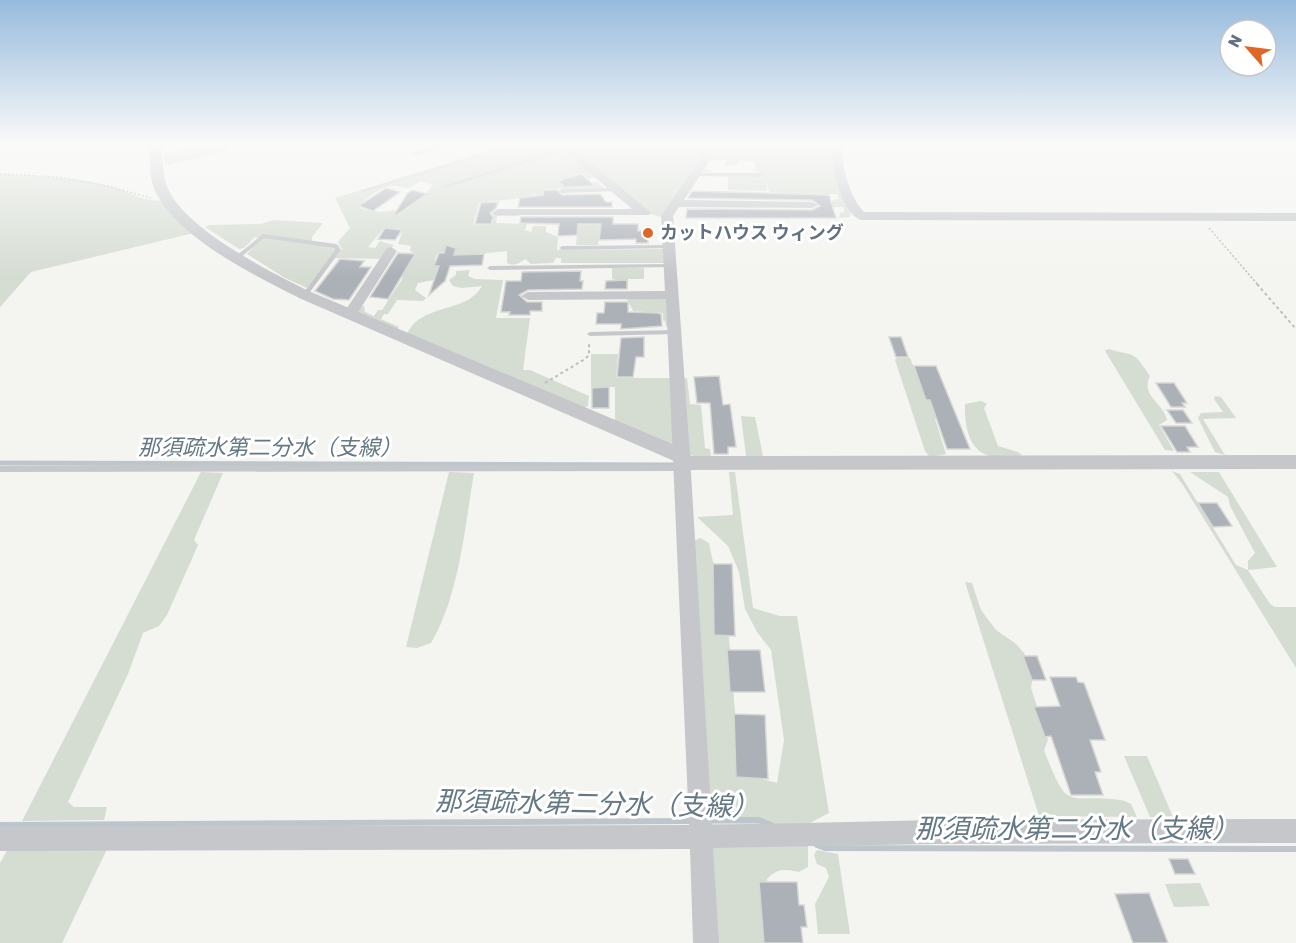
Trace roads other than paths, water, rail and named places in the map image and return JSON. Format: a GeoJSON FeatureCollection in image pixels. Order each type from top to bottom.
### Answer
{"type":"FeatureCollection","features":[{"type":"Feature","properties":{"kind":"street"},"geometry":{"type":"LineString","coordinates":[[162,189],[165,197],[176,211],[190,223],[238,256],[304,295],[534,392],[682,462],[1296,462]]}},
{"type":"Feature","properties":{"kind":"street"},"geometry":{"type":"LineString","coordinates":[[684,189],[668,216],[668,225],[706,943]]}},
{"type":"Feature","properties":{"kind":"street"},"geometry":{"type":"LineString","coordinates":[[846,189],[853,206],[861,216],[1296,217]]}},
{"type":"Feature","properties":{"kind":"street"},"geometry":{"type":"LineString","coordinates":[[614,190],[644,213],[668,225]]}},
{"type":"Feature","properties":{"kind":"street"},"geometry":{"type":"LineString","coordinates":[[674,203],[812,205]]}},
{"type":"Feature","properties":{"kind":"street"},"geometry":{"type":"LineString","coordinates":[[498,213],[644,213]]}},
{"type":"Feature","properties":{"kind":"street"},"geometry":{"type":"LineString","coordinates":[[350,315],[391,251]]}},
{"type":"Feature","properties":{"kind":"street"},"geometry":{"type":"LineString","coordinates":[[528,296],[672,295]]}},
{"type":"Feature","properties":{"kind":"street"},"geometry":{"type":"LineString","coordinates":[[0,839],[701,837],[935,832],[1296,831]]}},
{"type":"Feature","properties":{"kind":"lane"},"geometry":{"type":"LineString","coordinates":[[562,191],[614,190]]}},
{"type":"Feature","properties":{"kind":"lane"},"geometry":{"type":"LineString","coordinates":[[238,256],[263,236],[336,246],[338,250],[304,295]]}},
{"type":"Feature","properties":{"kind":"lane"},"geometry":{"type":"LineString","coordinates":[[562,248],[669,247]]}},
{"type":"Feature","properties":{"kind":"lane"},"geometry":{"type":"LineString","coordinates":[[490,268],[670,266]]}},
{"type":"Feature","properties":{"kind":"lane"},"geometry":{"type":"LineString","coordinates":[[590,334],[675,332]]}},
{"type":"Feature","properties":{"kind":"lane"},"geometry":{"type":"LineString","coordinates":[[0,469],[682,462]]}},
{"type":"Feature","properties":{"kind":"waterway","name":"那須疏水第二分水（支線）"},"geometry":{"type":"LineString","coordinates":[[0,463],[678,465]]}},
{"type":"Feature","properties":{"kind":"waterway","name":"那須疏水第二分水（支線）"},"geometry":{"type":"LineString","coordinates":[[708,820],[759,820],[773,826]]}},
{"type":"Feature","properties":{"kind":"waterway","name":"那須疏水第二分水（支線）"},"geometry":{"type":"LineString","coordinates":[[0,825],[693,821]]}},
{"type":"Feature","properties":{"kind":"waterway","name":"那須疏水第二分水（支線）"},"geometry":{"type":"LineString","coordinates":[[817,845],[825,848],[1296,849]]}},
{"type":"Feature","properties":{"kind":"place","name":"カットハウス ウィング"},"geometry":{"type":"Point","coordinates":[648,233]}}]}
